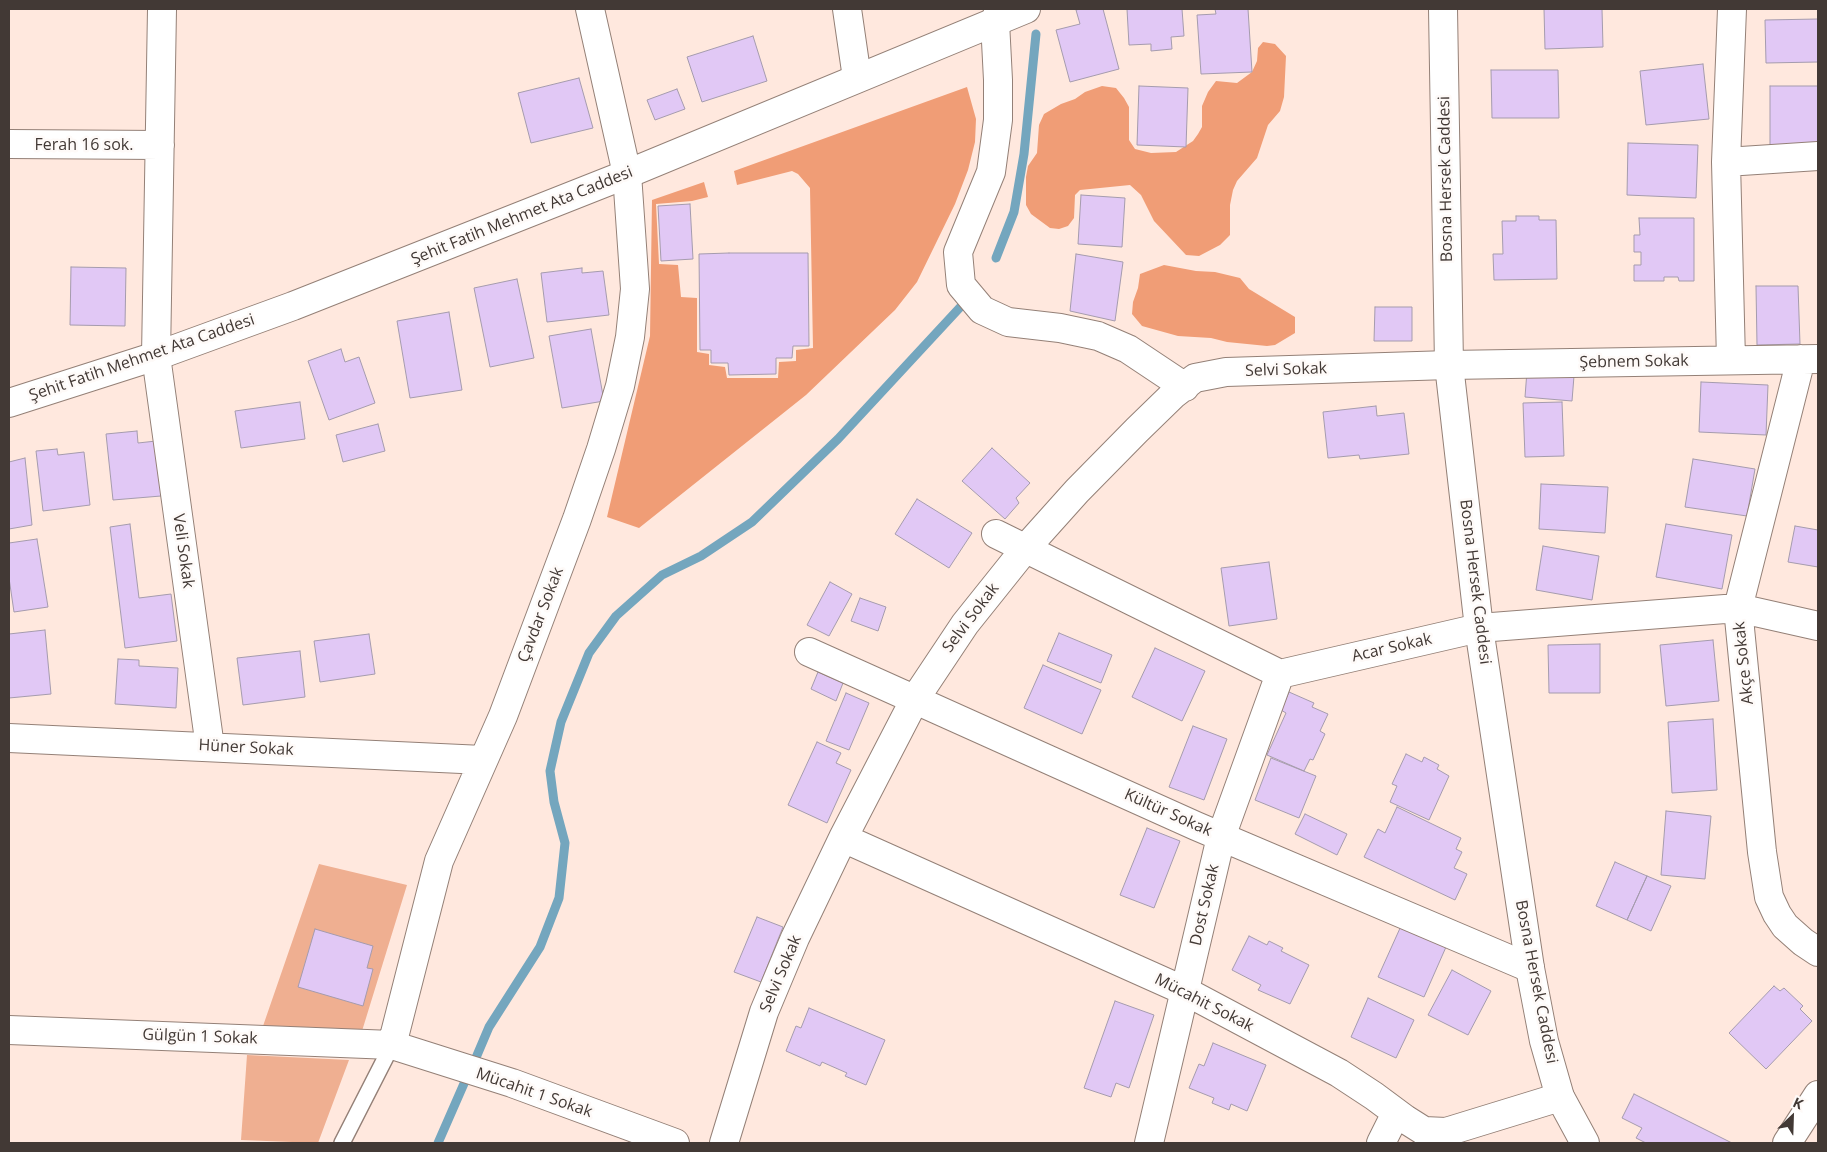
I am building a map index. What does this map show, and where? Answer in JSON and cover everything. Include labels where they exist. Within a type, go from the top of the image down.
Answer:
[{"type":"street","name":"Veli Sokak","points":[[162,9],[156,356],[210,747]]},
{"type":"street","name":"Çavdar Sokak","points":[[392,1045],[439,861],[503,716],[577,519],[602,449],[620,386],[630,337],[635,289],[627,174],[590,9]]},
{"type":"street","points":[[847,9],[857,78]]},
{"type":"street","name":"Şehit Fatih Mehmet Ata Caddesi","points":[[9,403],[156,356],[302,303],[627,174],[857,78],[997,15],[1026,9]]},
{"type":"street","name":"Bosna Hersek Caddesi","points":[[1444,9],[1449,365],[1479,628],[1530,968],[1544,1041],[1560,1097],[1585,1143]]},
{"type":"street","points":[[1731,360],[1726,162],[1732,9]]},
{"type":"street","points":[[997,15],[998,120],[991,172],[958,252],[961,285],[982,310],[1008,322],[1060,328],[1098,336],[1128,349],[1185,387]]},
{"type":"street","name":"Ferah 16 sok.","points":[[9,144],[160,145]]},
{"type":"street","points":[[1726,162],[1818,156]]},
{"type":"street","name":"Şebnem Sokak","points":[[1449,365],[1809,359]]},
{"type":"street","name":"Akçe Sokak","points":[[1809,359],[1738,608],[1762,852],[1769,896],[1785,926],[1818,952]]},
{"type":"street","name":"Selvi Sokak","points":[[724,1143],[764,1012],[843,838],[915,699],[965,624],[1025,548],[1077,491],[1173,395],[1195,378],[1226,372],[1449,365]]},
{"type":"street","points":[[996,534],[1280,674]]},
{"type":"street","name":"Acar Sokak","points":[[1280,674],[1479,628],[1738,608],[1818,626]]},
{"type":"street","name":"Kültür Sokak","points":[[809,652],[1221,837],[1530,968]]},
{"type":"street","name":"Dost Sokak","points":[[1149,1143],[1221,837],[1280,674]]},
{"type":"street","name":"Hüner Sokak","points":[[9,738],[483,760]]},
{"type":"street","name":"Mücahit Sokak","points":[[843,838],[1185,991],[1340,1073],[1424,1131],[1446,1132],[1560,1097]]},
{"type":"street","name":"Gülgün 1 Sokak","points":[[9,1030],[392,1045]]},
{"type":"street","name":"Mücahit 1 Sokak","points":[[392,1045],[512,1084],[675,1143]]},
{"type":"street","points":[[1787,1143],[1818,1095]]},
{"type":"street","points":[[1381,1143],[1396,1113]]},
{"type":"lane","points":[[342,1143],[392,1045]]},
{"type":"shaded area","points":[[1263,42],[1275,44],[1286,56],[1284,97],[1280,111],[1268,125],[1257,158],[1237,181],[1233,190],[1230,205],[1230,235],[1220,245],[1199,256],[1186,255],[1154,221],[1141,195],[1130,185],[1080,190],[1075,195],[1074,218],[1068,226],[1059,229],[1050,228],[1031,214],[1026,205],[1026,177],[1028,166],[1037,153],[1039,125],[1044,114],[1085,92],[1102,86],[1116,88],[1129,107],[1129,140],[1135,149],[1151,153],[1176,152],[1193,141],[1202,127],[1202,106],[1208,92],[1216,81],[1237,83],[1252,72],[1257,61],[1258,48]]},
{"type":"shaded area","points":[[967,87],[976,119],[975,142],[968,170],[955,204],[917,282],[895,310],[806,395],[639,528],[607,517],[650,336],[652,200],[704,182],[708,197],[692,201],[656,204],[659,264],[678,265],[681,297],[697,298],[697,352],[709,354],[709,365],[725,367],[727,378],[778,378],[779,362],[796,361],[796,350],[813,348],[810,188],[798,174],[792,171],[737,185],[734,171]]},
{"type":"shaded area","points":[[1164,265],[1196,271],[1215,272],[1240,278],[1249,289],[1295,317],[1295,333],[1275,345],[1267,346],[1227,342],[1211,338],[1178,336],[1142,326],[1132,314],[1140,274]]},
{"type":"shaded area","points":[[319,864],[407,885],[362,1031],[263,1026]]},
{"type":"shaded area","points":[[247,1055],[349,1060],[318,1143],[241,1140]]},
{"type":"building","points":[[1103,9],[1119,69],[1070,82],[1056,30],[1080,24],[1076,10]]},
{"type":"building","points":[[1127,9],[1182,9],[1184,36],[1171,37],[1172,49],[1151,51],[1151,44],[1129,45]]},
{"type":"building","points":[[1215,9],[1248,9],[1252,72],[1201,74],[1197,15],[1216,14]]},
{"type":"building","points":[[1544,9],[1602,9],[1603,47],[1545,49]]},
{"type":"building","points":[[1818,19],[1818,62],[1766,63],[1765,20]]},
{"type":"building","points":[[753,36],[767,81],[702,102],[687,57]]},
{"type":"building","points":[[1703,64],[1709,119],[1646,125],[1640,71]]},
{"type":"building","points":[[1491,70],[1558,70],[1559,118],[1492,118]]},
{"type":"building","points":[[579,78],[593,128],[531,143],[518,93]]},
{"type":"building","points":[[1139,86],[1188,88],[1186,147],[1137,145]]},
{"type":"building","points":[[1770,86],[1818,86],[1818,145],[1770,145]]},
{"type":"building","points":[[677,89],[685,109],[655,120],[647,100]]},
{"type":"building","points":[[1628,143],[1698,145],[1696,198],[1627,195]]},
{"type":"building","points":[[1081,195],[1125,198],[1122,247],[1078,244]]},
{"type":"building","points":[[690,204],[693,259],[661,261],[658,206]]},
{"type":"building","points":[[1516,216],[1539,216],[1539,220],[1556,220],[1557,279],[1494,280],[1493,254],[1503,254],[1502,221],[1516,221]]},
{"type":"building","points":[[1639,218],[1694,218],[1694,281],[1679,281],[1678,277],[1664,277],[1664,281],[1634,281],[1634,265],[1641,265],[1641,252],[1634,252],[1634,235],[1640,235]]},
{"type":"building","points":[[808,253],[809,346],[793,346],[792,358],[776,358],[776,374],[729,375],[728,363],[711,363],[711,350],[700,350],[699,254]]},
{"type":"building","points":[[1076,254],[1123,262],[1115,321],[1070,311]]},
{"type":"building","points":[[71,267],[126,268],[125,326],[70,325]]},
{"type":"building","points":[[582,268],[582,273],[603,271],[609,315],[547,322],[541,273]]},
{"type":"building","points":[[517,279],[534,358],[490,367],[474,288]]},
{"type":"building","points":[[1756,286],[1798,286],[1800,344],[1757,345]]},
{"type":"building","points":[[1375,307],[1412,307],[1412,341],[1374,341]]},
{"type":"building","points":[[449,312],[462,390],[410,398],[397,321]]},
{"type":"building","points":[[591,329],[604,401],[562,408],[549,336]]},
{"type":"building","points":[[341,349],[345,362],[359,357],[375,403],[329,420],[308,361]]},
{"type":"building","points":[[1527,371],[1574,376],[1572,401],[1525,397]]},
{"type":"building","points":[[1701,382],[1768,385],[1766,435],[1699,432]]},
{"type":"building","points":[[300,402],[305,439],[241,448],[235,411]]},
{"type":"building","points":[[1562,402],[1564,456],[1525,457],[1523,403]]},
{"type":"building","points":[[1376,406],[1377,416],[1404,413],[1409,454],[1360,459],[1359,455],[1328,458],[1323,412]]},
{"type":"building","points":[[378,424],[385,451],[343,462],[336,435]]},
{"type":"building","points":[[137,431],[138,443],[156,441],[161,496],[113,500],[106,434]]},
{"type":"building","points":[[992,448],[1030,483],[1016,498],[1019,503],[1005,519],[962,481]]},
{"type":"building","points":[[57,449],[58,455],[84,452],[90,505],[43,511],[36,451]]},
{"type":"building","points":[[25,458],[32,525],[9,529],[9,462]]},
{"type":"building","points":[[1693,459],[1755,469],[1747,516],[1685,507]]},
{"type":"building","points":[[1541,484],[1608,487],[1605,533],[1539,529]]},
{"type":"building","points":[[917,499],[972,533],[949,568],[895,534]]},
{"type":"building","points":[[130,524],[139,598],[171,594],[177,641],[125,648],[110,527]]},
{"type":"building","points":[[1666,524],[1732,535],[1722,589],[1656,577]]},
{"type":"building","points":[[1795,526],[1818,530],[1818,567],[1788,562]]},
{"type":"building","points":[[37,539],[48,607],[14,612],[9,578],[9,543]]},
{"type":"building","points":[[1543,546],[1599,556],[1592,600],[1536,590]]},
{"type":"building","points":[[1269,562],[1277,619],[1229,626],[1221,568]]},
{"type":"building","points":[[830,582],[852,594],[829,636],[807,625]]},
{"type":"building","points":[[860,598],[886,607],[878,631],[851,621]]},
{"type":"building","points":[[45,630],[51,694],[9,698],[9,634]]},
{"type":"building","points":[[1059,633],[1112,655],[1101,683],[1047,661]]},
{"type":"building","points":[[369,634],[375,674],[320,682],[314,641]]},
{"type":"building","points":[[1713,640],[1719,701],[1666,706],[1660,645]]},
{"type":"building","points":[[1600,644],[1600,693],[1549,693],[1548,645]]},
{"type":"building","points":[[1155,648],[1205,671],[1182,721],[1132,697]]},
{"type":"building","points":[[300,651],[305,697],[243,705],[237,658]]},
{"type":"building","points":[[118,659],[139,660],[139,666],[178,668],[176,708],[115,704]]},
{"type":"building","points":[[1043,665],[1101,690],[1082,734],[1024,708]]},
{"type":"building","points":[[818,672],[843,683],[836,701],[811,689]]},
{"type":"building","points":[[1289,692],[1314,703],[1312,707],[1328,714],[1320,731],[1325,734],[1313,760],[1310,759],[1304,771],[1267,755],[1286,713],[1281,710]]},
{"type":"building","points":[[846,693],[869,703],[849,750],[826,741]]},
{"type":"building","points":[[1713,719],[1717,790],[1672,793],[1668,722]]},
{"type":"building","points":[[1193,726],[1227,739],[1204,800],[1169,787]]},
{"type":"building","points":[[817,742],[841,753],[836,763],[851,770],[827,823],[788,805]]},
{"type":"building","points":[[1406,754],[1422,762],[1424,757],[1439,765],[1437,769],[1449,776],[1429,820],[1390,802],[1397,786],[1392,784]]},
{"type":"building","points":[[1271,758],[1316,776],[1299,818],[1255,800]]},
{"type":"building","points":[[1397,807],[1461,838],[1456,849],[1462,852],[1454,868],[1467,874],[1455,900],[1364,857],[1378,829],[1385,833]]},
{"type":"building","points":[[1666,811],[1711,816],[1705,879],[1661,875]]},
{"type":"building","points":[[1305,814],[1347,834],[1337,855],[1295,834]]},
{"type":"building","points":[[1147,828],[1180,841],[1154,908],[1120,895]]},
{"type":"building","points":[[1615,862],[1647,876],[1627,920],[1596,906]]},
{"type":"building","points":[[1647,876],[1671,886],[1651,931],[1627,920]]},
{"type":"building","points":[[757,917],[783,927],[761,982],[734,972]]},
{"type":"building","points":[[1401,926],[1446,947],[1424,997],[1378,977]]},
{"type":"building","points":[[315,929],[373,946],[367,968],[373,969],[363,1006],[298,987]]},
{"type":"building","points":[[1249,936],[1267,945],[1269,941],[1283,948],[1281,951],[1309,965],[1290,1004],[1258,990],[1261,985],[1232,970]]},
{"type":"building","points":[[1452,970],[1491,991],[1468,1035],[1428,1015]]},
{"type":"building","points":[[1774,986],[1780,991],[1784,988],[1803,1006],[1800,1009],[1812,1021],[1766,1069],[1729,1033]]},
{"type":"building","points":[[1368,998],[1414,1020],[1396,1058],[1351,1037]]},
{"type":"building","points":[[1115,1001],[1154,1015],[1129,1088],[1116,1083],[1111,1097],[1084,1088]]},
{"type":"building","points":[[809,1008],[885,1040],[866,1085],[845,1076],[847,1073],[822,1062],[820,1066],[786,1051],[796,1026],[801,1028]]},
{"type":"building","points":[[1213,1043],[1266,1065],[1247,1111],[1231,1104],[1229,1110],[1212,1103],[1214,1098],[1189,1088],[1199,1064],[1204,1066]]},
{"type":"building","points":[[1634,1094],[1732,1143],[1646,1143],[1636,1138],[1642,1128],[1622,1118]]},
{"type":"waterway","points":[[996,258],[1014,212],[1024,154],[1036,34]]},
{"type":"waterway","points":[[475,1060],[489,1027],[540,947],[559,898],[565,843],[554,802],[550,771],[561,722],[589,653],[616,616],[662,575],[701,556],[752,522],[838,439],[965,302]]},
{"type":"waterway","points":[[438,1143],[466,1079]]}]
